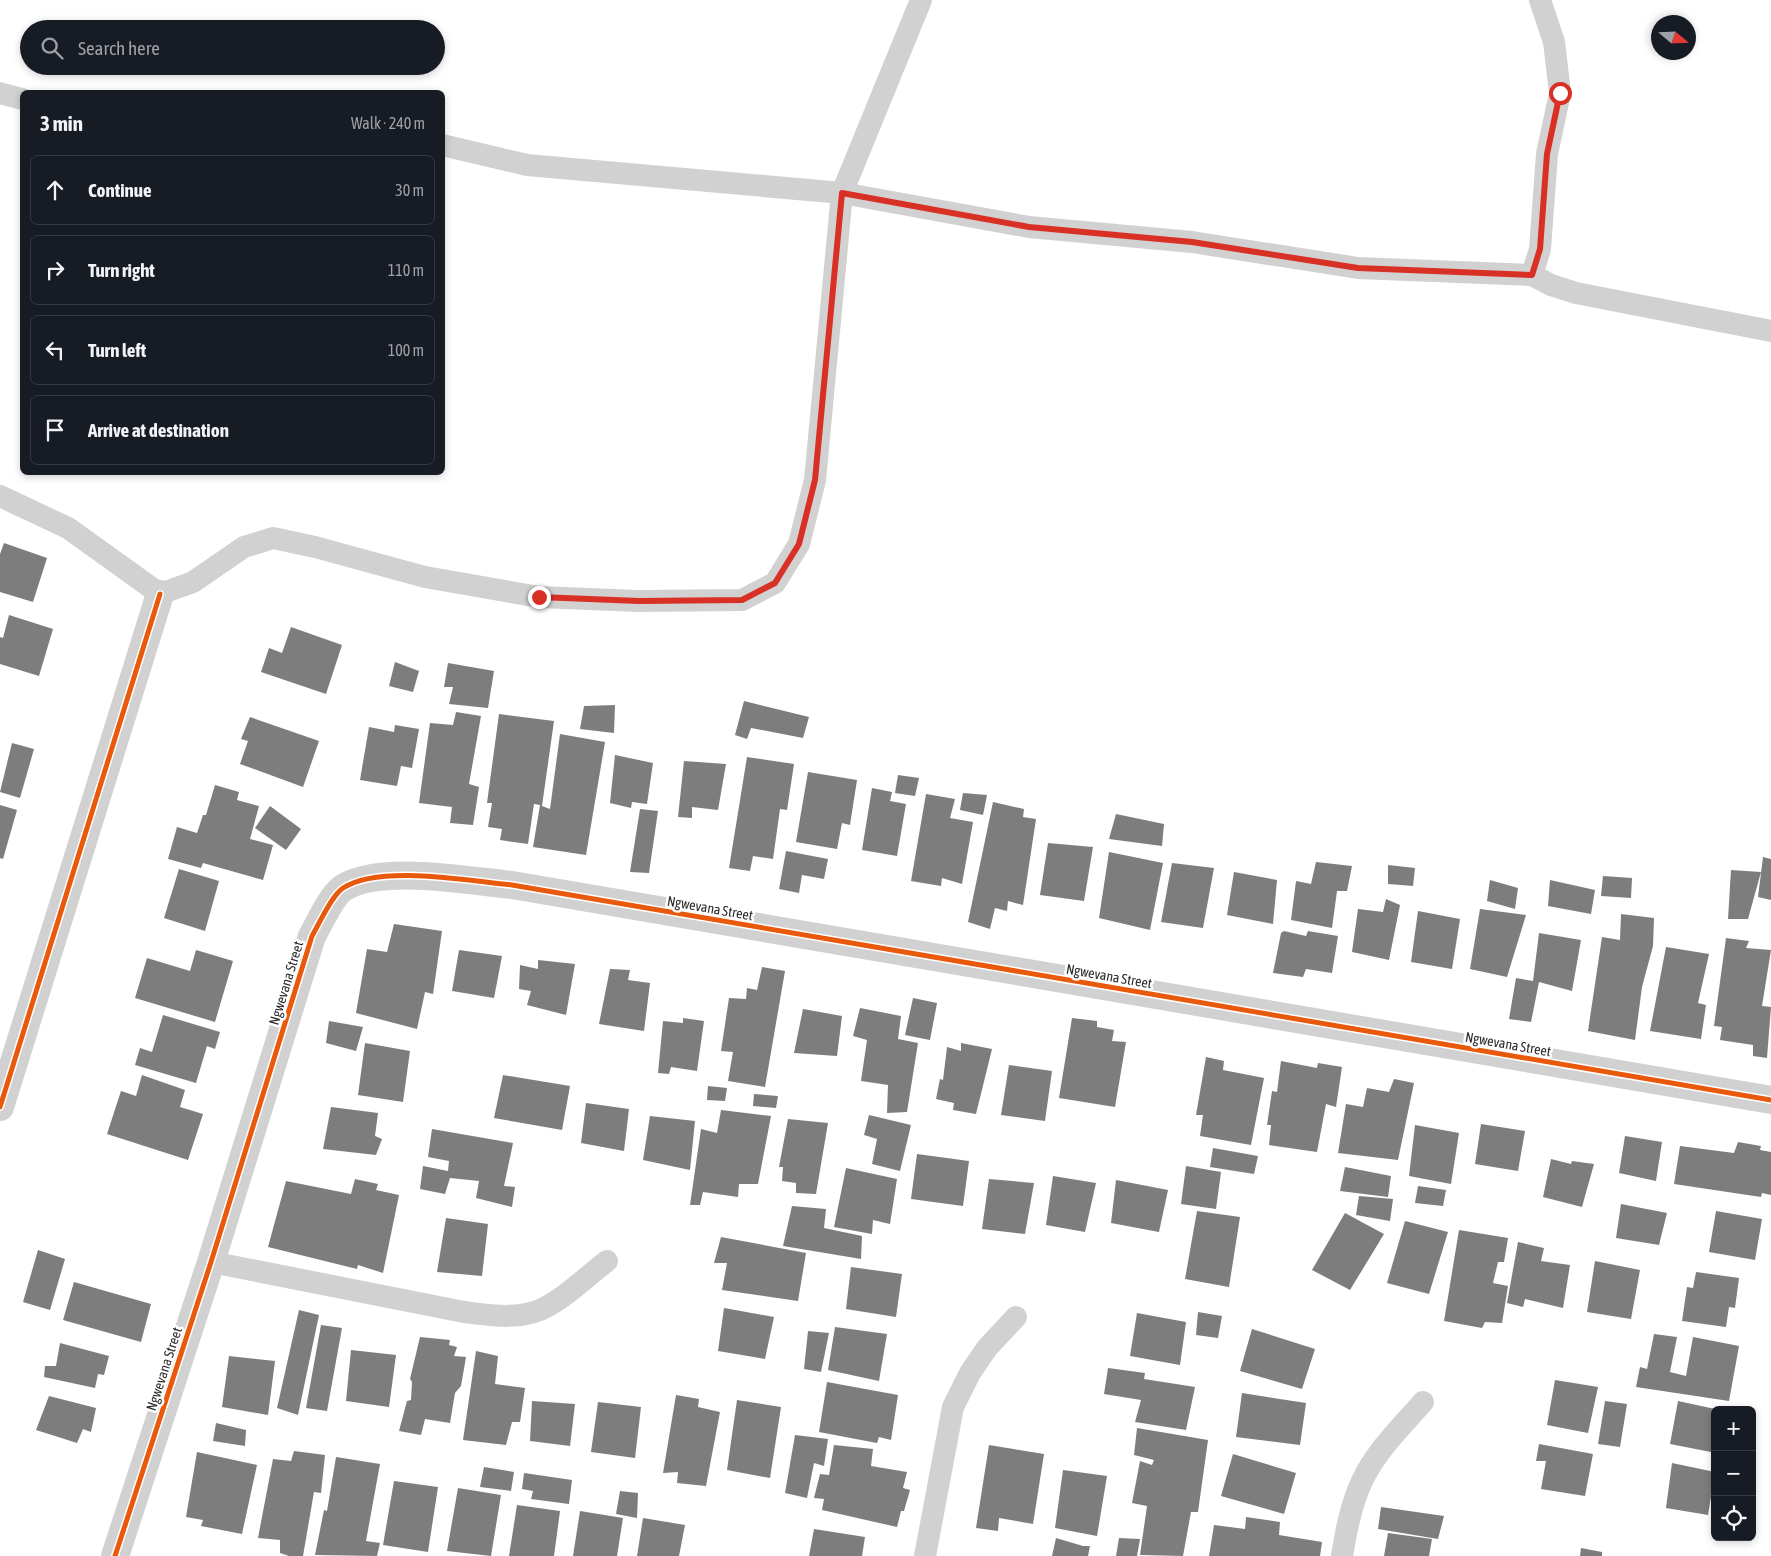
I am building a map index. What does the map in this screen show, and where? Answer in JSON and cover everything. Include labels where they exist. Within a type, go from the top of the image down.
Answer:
[{"type":"street","points":[[0,1108],[160,594]]},
{"type":"street","name":"Ngwevana Street","points":[[115,1556],[211,1262],[312,936],[342,889],[370,877],[409,876],[512,886],[1771,1100]]},
{"type":"lane","points":[[0,496],[68,528],[160,594],[193,582],[244,547],[273,538],[315,547],[425,577],[539,597],[639,601],[742,600],[775,583],[799,544],[815,480],[842,193],[921,0]]},
{"type":"lane","points":[[1532,275],[1540,249],[1547,154],[1560,93],[1554,42],[1540,0]]},
{"type":"lane","points":[[0,93],[20,98]]},
{"type":"lane","points":[[445,146],[527,165],[842,193],[1029,227],[1192,242],[1358,268],[1532,275],[1551,285],[1576,293],[1771,331]]},
{"type":"lane","points":[[211,1262],[464,1312],[501,1316],[535,1312],[550,1304],[607,1261]]},
{"type":"lane","points":[[925,1556],[953,1407],[970,1373],[987,1348],[1016,1317]]},
{"type":"lane","points":[[1342,1556],[1345,1534],[1361,1482],[1393,1436],[1422,1402]]},
{"type":"building","points":[[4,543],[47,558],[33,602],[0,592],[0,554]]},
{"type":"building","points":[[9,615],[53,629],[39,676],[0,664],[0,637],[3,638]]},
{"type":"building","points":[[291,627],[342,645],[326,694],[261,672],[269,648],[282,653]]},
{"type":"building","points":[[395,662],[419,671],[413,692],[389,686]]},
{"type":"building","points":[[448,663],[494,671],[488,708],[449,704],[453,687],[444,687]]},
{"type":"building","points":[[744,701],[809,717],[803,738],[751,728],[747,739],[735,735]]},
{"type":"building","points":[[615,705],[614,733],[580,729],[584,706]]},
{"type":"building","points":[[456,712],[481,716],[469,784],[479,787],[473,825],[450,823],[452,807],[419,803],[430,723],[453,725]]},
{"type":"building","points":[[499,714],[554,721],[542,806],[550,809],[560,734],[605,742],[586,855],[533,847],[540,805],[534,804],[528,844],[500,840],[502,829],[488,827],[492,803],[487,803]]},
{"type":"building","points":[[250,717],[319,741],[303,787],[240,764],[248,741],[241,739]]},
{"type":"building","points":[[395,725],[419,729],[412,768],[401,766],[397,786],[360,780],[369,727],[394,732]]},
{"type":"building","points":[[12,743],[34,749],[20,798],[0,792]]},
{"type":"building","points":[[615,755],[653,763],[647,804],[632,802],[631,808],[610,803]]},
{"type":"building","points":[[747,757],[794,764],[787,810],[780,809],[773,859],[753,856],[750,871],[729,868]]},
{"type":"building","points":[[684,761],[726,764],[718,810],[692,807],[692,818],[678,817]]},
{"type":"building","points":[[808,772],[857,780],[850,825],[842,823],[837,849],[796,842]]},
{"type":"building","points":[[898,775],[919,778],[915,796],[895,793]]},
{"type":"building","points":[[215,785],[239,792],[237,800],[259,806],[250,839],[273,845],[263,880],[203,863],[201,868],[168,859],[177,827],[197,833],[203,815],[206,815]]},
{"type":"building","points":[[872,788],[892,792],[890,801],[906,804],[897,856],[862,850]]},
{"type":"building","points":[[963,793],[987,795],[983,815],[960,810]]},
{"type":"building","points":[[926,794],[955,799],[950,818],[973,822],[962,884],[942,878],[941,886],[911,881]]},
{"type":"building","points":[[993,802],[1024,809],[1023,817],[1036,819],[1023,905],[1008,901],[1007,911],[995,908],[990,929],[968,922]]},
{"type":"building","points":[[0,805],[17,810],[3,859],[0,858]]},
{"type":"building","points":[[270,806],[301,829],[286,850],[255,828]]},
{"type":"building","points":[[640,809],[658,811],[649,873],[630,872]]},
{"type":"building","points":[[1116,814],[1164,824],[1162,846],[1109,839]]},
{"type":"building","points":[[1048,843],[1093,847],[1084,901],[1040,895]]},
{"type":"building","points":[[786,851],[828,859],[824,879],[802,875],[799,893],[779,889]]},
{"type":"building","points":[[1109,852],[1163,863],[1150,930],[1099,918]]},
{"type":"building","points":[[1763,857],[1771,859],[1771,900],[1758,897]]},
{"type":"building","points":[[1316,862],[1352,866],[1347,891],[1337,891],[1332,928],[1291,920],[1296,881],[1311,884]]},
{"type":"building","points":[[1172,863],[1214,868],[1203,928],[1161,922]]},
{"type":"building","points":[[1388,865],[1415,868],[1413,886],[1388,884]]},
{"type":"building","points":[[179,869],[219,881],[205,931],[164,918]]},
{"type":"building","points":[[1731,870],[1761,872],[1748,919],[1728,919]]},
{"type":"building","points":[[1234,872],[1277,880],[1273,924],[1227,915]]},
{"type":"building","points":[[1603,876],[1632,878],[1631,898],[1601,896]]},
{"type":"building","points":[[1490,880],[1518,888],[1515,909],[1487,901]]},
{"type":"building","points":[[1550,880],[1595,890],[1591,914],[1548,906]]},
{"type":"building","points":[[1386,899],[1400,905],[1389,960],[1352,952],[1358,909],[1383,912]]},
{"type":"building","points":[[1480,909],[1526,915],[1507,977],[1470,969]]},
{"type":"building","points":[[1418,911],[1460,919],[1452,969],[1411,962]]},
{"type":"building","points":[[1621,914],[1654,918],[1653,946],[1642,987],[1635,1040],[1588,1031],[1602,937],[1620,940]]},
{"type":"building","points":[[394,924],[442,931],[433,994],[425,992],[417,1029],[356,1013],[367,949],[387,952]]},
{"type":"building","points":[[1284,931],[1306,936],[1308,931],[1338,936],[1332,973],[1306,969],[1303,977],[1273,973],[1281,933]]},
{"type":"building","points":[[1539,933],[1581,940],[1572,991],[1539,982],[1531,1022],[1509,1019],[1516,978],[1533,981]]},
{"type":"building","points":[[1726,938],[1749,941],[1746,948],[1771,950],[1762,1006],[1771,1007],[1767,1058],[1753,1056],[1753,1045],[1720,1040],[1722,1027],[1714,1026]]},
{"type":"building","points":[[1666,947],[1709,954],[1698,1003],[1706,1005],[1701,1039],[1650,1031]]},
{"type":"building","points":[[196,950],[233,961],[215,1022],[135,998],[147,958],[190,971]]},
{"type":"building","points":[[459,950],[502,956],[494,998],[452,991]]},
{"type":"building","points":[[538,960],[575,964],[566,1015],[527,1005],[531,991],[519,989],[520,965],[538,969]]},
{"type":"building","points":[[762,967],[785,971],[765,1087],[728,1081],[733,1052],[721,1051],[729,998],[746,999],[747,988],[757,990]]},
{"type":"building","points":[[610,969],[630,970],[628,980],[650,983],[644,1031],[599,1024]]},
{"type":"building","points":[[913,998],[937,1003],[930,1040],[905,1035]]},
{"type":"building","points":[[860,1008],[901,1016],[898,1039],[918,1043],[907,1112],[887,1113],[888,1085],[861,1081],[867,1040],[853,1036]]},
{"type":"building","points":[[803,1009],[842,1016],[837,1056],[794,1053]]},
{"type":"building","points":[[163,1015],[220,1032],[215,1049],[207,1046],[196,1083],[135,1065],[140,1048],[152,1052]]},
{"type":"building","points":[[683,1018],[704,1021],[697,1071],[671,1067],[669,1074],[658,1073],[663,1021],[683,1023]]},
{"type":"building","points":[[1072,1018],[1097,1021],[1097,1027],[1114,1030],[1112,1041],[1126,1042],[1115,1107],[1059,1098]]},
{"type":"building","points":[[329,1021],[363,1027],[356,1051],[326,1043]]},
{"type":"building","points":[[365,1043],[410,1051],[403,1102],[358,1095]]},
{"type":"building","points":[[961,1043],[992,1049],[976,1114],[953,1110],[954,1103],[936,1099],[940,1079],[943,1080],[947,1047],[961,1051]]},
{"type":"building","points":[[1206,1057],[1224,1061],[1223,1070],[1264,1078],[1251,1145],[1200,1136],[1203,1115],[1196,1115]]},
{"type":"building","points":[[1281,1061],[1317,1068],[1318,1063],[1342,1067],[1336,1107],[1326,1104],[1317,1152],[1269,1145],[1271,1125],[1267,1125],[1272,1091],[1277,1092]]},
{"type":"building","points":[[1009,1065],[1052,1071],[1045,1121],[1001,1115]]},
{"type":"building","points":[[142,1075],[185,1090],[180,1107],[203,1114],[188,1160],[107,1134],[121,1091],[136,1096]]},
{"type":"building","points":[[503,1075],[570,1086],[562,1130],[494,1118]]},
{"type":"building","points":[[1394,1079],[1414,1083],[1398,1160],[1338,1153],[1346,1104],[1363,1107],[1367,1088],[1389,1092]]},
{"type":"building","points":[[708,1086],[727,1088],[725,1101],[707,1100]]},
{"type":"building","points":[[754,1094],[778,1096],[776,1108],[753,1106]]},
{"type":"building","points":[[586,1103],[629,1109],[624,1151],[581,1143]]},
{"type":"building","points":[[331,1107],[378,1113],[375,1136],[382,1139],[376,1155],[323,1149]]},
{"type":"building","points":[[721,1110],[771,1116],[758,1184],[739,1184],[738,1197],[703,1192],[700,1205],[690,1205],[701,1129],[717,1133]]},
{"type":"building","points":[[869,1115],[911,1125],[900,1171],[872,1164],[877,1139],[864,1135]]},
{"type":"building","points":[[650,1116],[695,1121],[690,1170],[643,1160]]},
{"type":"building","points":[[788,1119],[828,1123],[816,1194],[796,1193],[796,1183],[782,1181],[783,1167],[779,1167]]},
{"type":"building","points":[[1481,1124],[1525,1131],[1518,1171],[1475,1164]]},
{"type":"building","points":[[1415,1125],[1459,1133],[1451,1184],[1409,1176]]},
{"type":"building","points":[[432,1129],[513,1143],[504,1186],[515,1187],[512,1207],[476,1198],[479,1181],[450,1178],[445,1194],[420,1189],[423,1166],[448,1171],[449,1161],[428,1157]]},
{"type":"building","points":[[1625,1136],[1662,1142],[1656,1181],[1619,1173]]},
{"type":"building","points":[[1738,1142],[1761,1146],[1760,1150],[1771,1152],[1771,1195],[1762,1193],[1761,1197],[1674,1184],[1680,1146],[1734,1153]]},
{"type":"building","points":[[1213,1148],[1258,1156],[1254,1174],[1210,1167]]},
{"type":"building","points":[[917,1154],[969,1161],[963,1206],[911,1199]]},
{"type":"building","points":[[1551,1159],[1571,1164],[1572,1161],[1594,1164],[1582,1207],[1543,1197]]},
{"type":"building","points":[[1186,1166],[1221,1172],[1216,1209],[1181,1204]]},
{"type":"building","points":[[1345,1167],[1391,1176],[1388,1197],[1340,1191]]},
{"type":"building","points":[[846,1168],[897,1179],[890,1224],[873,1220],[872,1234],[834,1227]]},
{"type":"building","points":[[1053,1176],[1096,1183],[1085,1232],[1046,1225]]},
{"type":"building","points":[[355,1179],[378,1184],[376,1190],[399,1195],[383,1273],[358,1265],[357,1269],[268,1247],[286,1181],[351,1194]]},
{"type":"building","points":[[989,1179],[1034,1183],[1025,1234],[982,1229]]},
{"type":"building","points":[[1116,1180],[1168,1190],[1159,1232],[1111,1223]]},
{"type":"building","points":[[1418,1186],[1446,1190],[1443,1206],[1415,1203]]},
{"type":"building","points":[[1359,1196],[1393,1199],[1390,1221],[1356,1215]]},
{"type":"building","points":[[1621,1204],[1667,1213],[1659,1245],[1616,1238]]},
{"type":"building","points":[[792,1206],[826,1209],[824,1228],[862,1236],[861,1259],[783,1246]]},
{"type":"building","points":[[1197,1211],[1240,1217],[1229,1287],[1185,1279]]},
{"type":"building","points":[[1716,1211],[1762,1219],[1755,1260],[1709,1252]]},
{"type":"building","points":[[1345,1213],[1384,1234],[1350,1290],[1312,1270]]},
{"type":"building","points":[[446,1218],[488,1224],[482,1276],[437,1272]]},
{"type":"building","points":[[1405,1221],[1448,1232],[1429,1294],[1387,1283]]},
{"type":"building","points":[[1459,1230],[1508,1238],[1504,1262],[1498,1262],[1493,1283],[1508,1286],[1502,1323],[1485,1322],[1482,1328],[1444,1321]]},
{"type":"building","points":[[721,1237],[806,1253],[798,1301],[722,1290],[727,1263],[714,1263]]},
{"type":"building","points":[[1518,1242],[1544,1248],[1541,1261],[1570,1265],[1563,1308],[1525,1299],[1523,1307],[1507,1303]]},
{"type":"building","points":[[38,1250],[65,1259],[50,1310],[23,1302]]},
{"type":"building","points":[[1595,1261],[1640,1270],[1631,1319],[1587,1312]]},
{"type":"building","points":[[851,1267],[902,1274],[896,1317],[846,1309]]},
{"type":"building","points":[[1696,1272],[1739,1278],[1735,1308],[1729,1307],[1726,1327],[1682,1321],[1687,1287],[1693,1288]]},
{"type":"building","points":[[74,1282],[151,1304],[141,1342],[63,1320]]},
{"type":"building","points":[[724,1308],[774,1317],[765,1359],[718,1351]]},
{"type":"building","points":[[299,1310],[319,1315],[298,1415],[277,1408]]},
{"type":"building","points":[[1198,1312],[1222,1316],[1218,1338],[1196,1335]]},
{"type":"building","points":[[1137,1313],[1186,1322],[1180,1365],[1130,1356]]},
{"type":"building","points":[[321,1325],[342,1328],[327,1411],[306,1408]]},
{"type":"building","points":[[835,1327],[887,1334],[879,1381],[828,1370]]},
{"type":"building","points":[[1252,1329],[1315,1349],[1302,1389],[1240,1371]]},
{"type":"building","points":[[808,1331],[829,1333],[821,1372],[804,1369]]},
{"type":"building","points":[[1654,1334],[1677,1337],[1670,1372],[1686,1376],[1693,1337],[1739,1346],[1729,1401],[1636,1387],[1640,1367],[1647,1369]]},
{"type":"building","points":[[420,1337],[450,1340],[449,1345],[457,1347],[454,1356],[466,1357],[461,1386],[455,1393],[450,1423],[425,1419],[421,1435],[399,1431],[407,1401],[411,1400],[412,1382],[410,1379]]},
{"type":"building","points":[[60,1343],[109,1356],[104,1375],[98,1374],[95,1388],[44,1377],[45,1366],[56,1366]]},
{"type":"building","points":[[351,1350],[396,1355],[389,1407],[346,1401]]},
{"type":"building","points":[[476,1351],[498,1356],[495,1384],[525,1388],[520,1422],[512,1422],[506,1445],[463,1440]]},
{"type":"building","points":[[229,1356],[275,1361],[268,1415],[222,1407]]},
{"type":"building","points":[[1108,1368],[1145,1373],[1144,1379],[1195,1387],[1186,1430],[1135,1422],[1141,1400],[1104,1394]]},
{"type":"building","points":[[1555,1380],[1598,1387],[1588,1433],[1547,1425]]},
{"type":"building","points":[[827,1382],[898,1395],[891,1440],[879,1437],[877,1443],[819,1432]]},
{"type":"building","points":[[1242,1393],[1306,1403],[1300,1445],[1236,1437]]},
{"type":"building","points":[[676,1395],[699,1399],[698,1407],[720,1412],[706,1486],[677,1483],[678,1472],[663,1473]]},
{"type":"building","points":[[49,1396],[96,1408],[91,1432],[83,1429],[77,1443],[36,1430]]},
{"type":"building","points":[[737,1400],[781,1407],[770,1478],[727,1470]]},
{"type":"building","points":[[532,1401],[575,1404],[570,1446],[530,1441]]},
{"type":"building","points":[[1605,1401],[1627,1404],[1620,1447],[1598,1444]]},
{"type":"building","points":[[1678,1401],[1711,1408],[1711,1452],[1670,1444]]},
{"type":"building","points":[[598,1402],[641,1407],[635,1458],[591,1452]]},
{"type":"building","points":[[216,1423],[246,1430],[245,1446],[213,1441]]},
{"type":"building","points":[[1137,1428],[1208,1440],[1198,1512],[1191,1512],[1183,1556],[1140,1555],[1147,1506],[1132,1503],[1140,1461],[1152,1465],[1154,1460],[1134,1455]]},
{"type":"building","points":[[795,1435],[828,1439],[824,1466],[814,1463],[807,1498],[785,1493]]},
{"type":"building","points":[[1539,1444],[1593,1454],[1585,1496],[1541,1489],[1546,1461],[1536,1461]]},
{"type":"building","points":[[834,1445],[873,1449],[871,1466],[907,1472],[903,1488],[910,1490],[904,1511],[901,1511],[897,1527],[822,1510],[824,1499],[814,1498],[820,1474],[829,1475]]},
{"type":"building","points":[[989,1445],[1044,1454],[1033,1524],[999,1518],[998,1531],[976,1528]]},
{"type":"building","points":[[294,1451],[325,1455],[321,1493],[314,1492],[303,1556],[289,1556],[280,1553],[280,1540],[258,1538],[273,1459],[291,1461]]},
{"type":"building","points":[[197,1452],[257,1465],[242,1534],[201,1526],[203,1520],[186,1517]]},
{"type":"building","points":[[1233,1454],[1296,1473],[1284,1514],[1221,1496]]},
{"type":"building","points":[[336,1457],[380,1464],[366,1541],[380,1543],[377,1556],[315,1555],[324,1510],[327,1511]]},
{"type":"building","points":[[1672,1463],[1711,1471],[1711,1497],[1708,1515],[1666,1508]]},
{"type":"building","points":[[484,1467],[514,1472],[511,1491],[480,1487]]},
{"type":"building","points":[[1063,1470],[1107,1476],[1097,1536],[1055,1528]]},
{"type":"building","points":[[524,1473],[572,1480],[569,1504],[531,1499],[533,1491],[522,1489]]},
{"type":"building","points":[[394,1481],[438,1487],[428,1552],[383,1545]]},
{"type":"building","points":[[458,1488],[501,1495],[491,1556],[447,1551]]},
{"type":"building","points":[[620,1491],[638,1493],[637,1518],[616,1514]]},
{"type":"building","points":[[517,1505],[560,1511],[554,1556],[509,1556]]},
{"type":"building","points":[[1381,1507],[1444,1516],[1438,1539],[1378,1529]]},
{"type":"building","points":[[580,1511],[623,1518],[617,1556],[573,1556]]},
{"type":"building","points":[[1246,1517],[1280,1522],[1279,1535],[1322,1542],[1320,1556],[1209,1556],[1214,1525],[1245,1529]]},
{"type":"building","points":[[643,1518],[685,1525],[679,1556],[637,1556]]},
{"type":"building","points":[[814,1529],[865,1537],[862,1556],[809,1556]]},
{"type":"building","points":[[1388,1533],[1432,1539],[1429,1556],[1384,1556]]},
{"type":"building","points":[[1056,1538],[1083,1546],[1090,1546],[1088,1556],[1052,1556]]},
{"type":"building","points":[[1119,1538],[1140,1539],[1137,1556],[1116,1556]]},
{"type":"building","points":[[1581,1548],[1602,1552],[1602,1556],[1580,1556]]},
{"type":"cycle path","points":[[0,1107],[160,594]]},
{"type":"cycle path","points":[[115,1556],[211,1262],[312,936],[330,903],[339,892],[343,888],[359,881],[401,875],[512,885],[1771,1100]]},
{"type":"route","points":[[539,597],[639,601],[742,600],[775,583],[799,544],[815,480],[842,193],[1029,227],[1192,242],[1358,268],[1532,275],[1540,249],[1547,154],[1560,93]]}]
